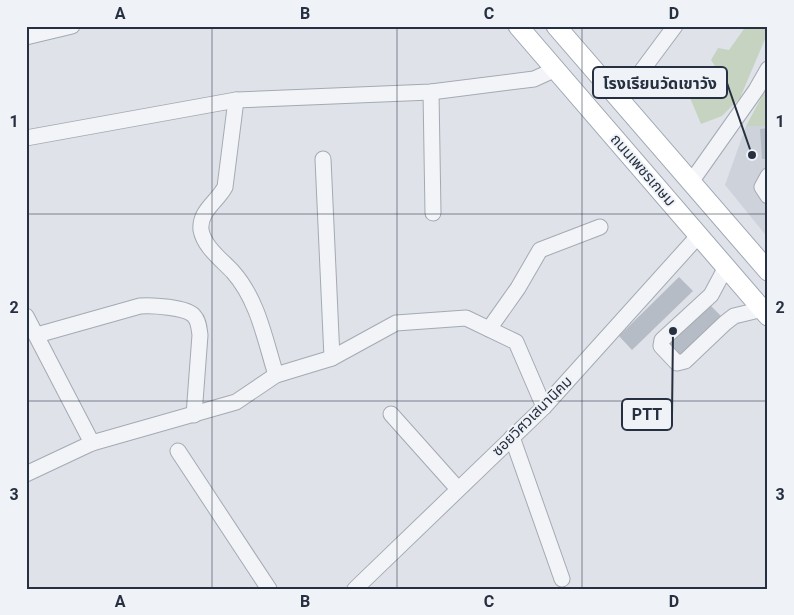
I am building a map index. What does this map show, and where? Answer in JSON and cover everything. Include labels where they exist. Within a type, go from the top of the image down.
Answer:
[{"type":"main road","name":"ถนนเพชรเกษม","points":[[518,26],[765,312]]},
{"type":"main road","name":"ถนนเพชรเกษม","points":[[556,26],[691,182],[765,262]]},
{"type":"street","points":[[26,37],[72,26]]},
{"type":"street","points":[[620,100],[675,26]]},
{"type":"street","points":[[691,182],[756,90],[768,68]]},
{"type":"street","points":[[26,138],[236,100],[431,92],[534,79],[556,69]]},
{"type":"street","points":[[431,92],[433,213]]},
{"type":"street","points":[[236,100],[225,187],[203,216],[202,231],[208,245],[245,286],[258,316],[276,375]]},
{"type":"street","points":[[323,159],[332,358]]},
{"type":"street","points":[[768,176],[762,187],[768,196]]},
{"type":"street","points":[[490,329],[518,288],[540,250],[600,227]]},
{"type":"street","name":"ซอยวิศวเสนานิคม","points":[[355,589],[544,407],[699,235]]},
{"type":"street","points":[[726,267],[711,295],[662,340],[662,346],[671,358],[676,363],[685,361],[734,316],[765,312]]},
{"type":"street","points":[[37,335],[140,306],[155,305],[189,312],[195,316],[200,335],[194,414]]},
{"type":"street","points":[[26,316],[92,443]]},
{"type":"street","points":[[26,474],[92,443],[236,402],[276,375],[332,358],[396,322],[466,318],[516,342],[544,407]]},
{"type":"street","points":[[391,414],[458,489]]},
{"type":"street","points":[[512,437],[562,579]]},
{"type":"street","points":[[178,451],[269,589]]},
{"type":"shaded area","points":[[746,126],[768,126],[768,238],[725,185]]},
{"type":"green space","points":[[746,26],[768,26],[768,32],[740,98],[722,116],[701,124],[685,86],[701,74],[710,85],[721,75],[711,60],[718,48],[729,50]]},
{"type":"green space","points":[[768,85],[768,126],[746,126]]},
{"type":"building","points":[[768,128],[768,159],[762,159],[760,129]]},
{"type":"building","points":[[679,277],[693,291],[632,350],[619,336]]},
{"type":"building","points":[[709,304],[724,319],[683,358],[669,344]]},
{"type":"place","name":"โรงเรียนวัดเขาวัง","points":[[752,155]]},
{"type":"place","name":"PTT","points":[[673,331]]}]
